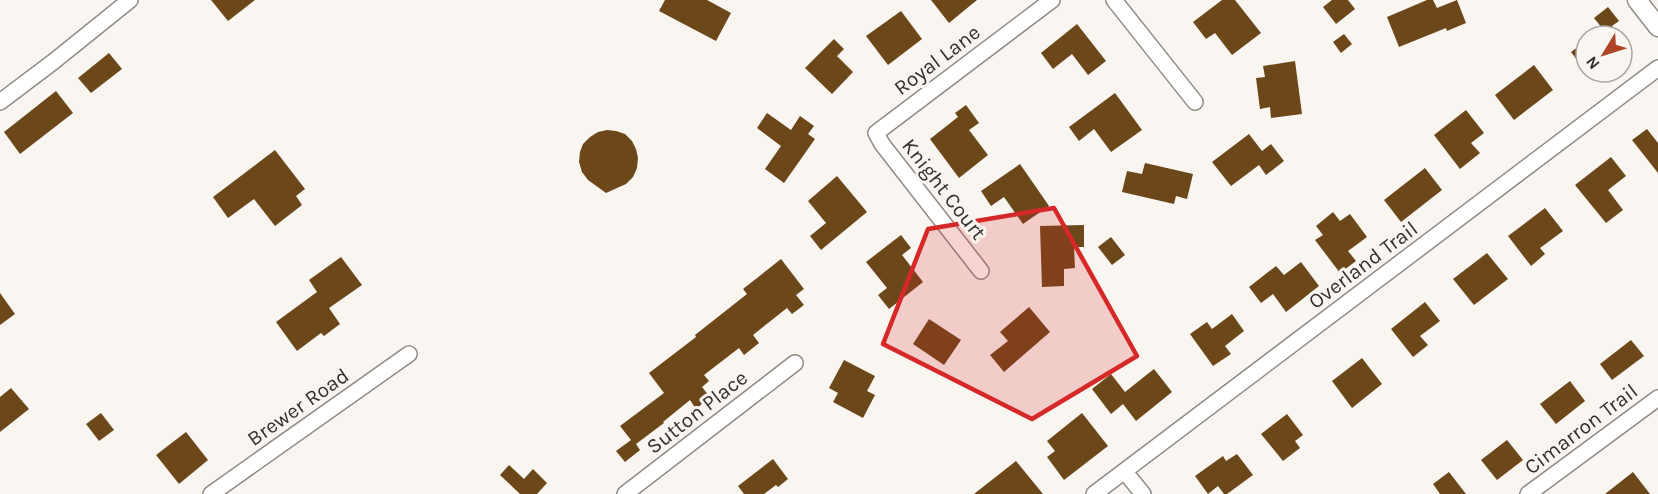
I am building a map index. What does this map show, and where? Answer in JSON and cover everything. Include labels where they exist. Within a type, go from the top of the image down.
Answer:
[{"type":"street","points":[[0,102],[130,0]]},
{"type":"street","name":"Royal Lane","points":[[876,133],[1052,0]]},
{"type":"street","points":[[1114,0],[1195,102]]},
{"type":"street","points":[[1637,0],[1658,27]]},
{"type":"street","name":"Overland Trail","points":[[1094,494],[1658,68]]},
{"type":"street","name":"Knight Court","points":[[876,133],[882,144],[981,271]]},
{"type":"street","name":"Brewer Road","points":[[211,494],[408,354]]},
{"type":"street","name":"Sutton Place","points":[[625,494],[795,363]]},
{"type":"street","name":"Cimarron Trail","points":[[1528,494],[1658,398]]},
{"type":"street","points":[[1125,472],[1143,494]]},
{"type":"highlighted area","points":[[1054,208],[1137,356],[1032,419],[883,344],[928,229]]},
{"type":"building","points":[[211,0],[255,0],[228,21]]},
{"type":"building","points":[[665,0],[707,0],[731,13],[716,41],[659,11]]},
{"type":"building","points":[[931,0],[977,0],[949,23]]},
{"type":"building","points":[[1222,0],[1235,0],[1261,33],[1232,55],[1215,33],[1206,39],[1193,22]]},
{"type":"building","points":[[1332,0],[1348,0],[1355,9],[1336,24],[1323,7]]},
{"type":"building","points":[[1427,0],[1433,0],[1437,8],[1457,0],[1466,23],[1447,31],[1446,28],[1399,47],[1387,17]]},
{"type":"building","points":[[1608,7],[1619,21],[1615,24],[1599,24],[1594,18]]},
{"type":"building","points":[[901,11],[922,39],[888,65],[866,36]]},
{"type":"building","points":[[1077,24],[1106,61],[1088,75],[1072,54],[1053,69],[1041,53]]},
{"type":"building","points":[[1344,34],[1352,44],[1341,53],[1333,42]]},
{"type":"building","points":[[834,39],[844,49],[837,56],[853,72],[832,94],[805,68]]},
{"type":"building","points":[[109,53],[122,69],[91,93],[78,78]]},
{"type":"building","points":[[1295,61],[1302,114],[1271,118],[1270,107],[1260,109],[1256,78],[1265,77],[1263,66]]},
{"type":"building","points":[[1534,65],[1553,90],[1514,120],[1495,95]]},
{"type":"building","points":[[56,91],[73,113],[20,154],[4,132]]},
{"type":"building","points":[[1115,93],[1142,130],[1111,152],[1094,129],[1079,141],[1069,127]]},
{"type":"building","points":[[966,105],[979,123],[969,130],[988,155],[959,178],[930,139],[958,117],[955,113]]},
{"type":"building","points":[[1466,110],[1484,133],[1471,143],[1480,153],[1460,169],[1434,135]]},
{"type":"building","points":[[767,113],[791,130],[800,116],[814,126],[808,134],[815,139],[784,183],[765,169],[781,146],[757,128]]},
{"type":"building","points":[[1647,129],[1658,143],[1658,173],[1632,140]]},
{"type":"building","points":[[607,130],[625,134],[632,141],[638,158],[633,177],[626,184],[606,193],[588,180],[579,162],[583,144],[598,132]]},
{"type":"building","points":[[1249,134],[1262,151],[1271,144],[1284,161],[1266,175],[1259,165],[1231,186],[1212,162]]},
{"type":"building","points":[[275,150],[305,189],[296,196],[302,205],[275,226],[254,199],[228,218],[213,197]]},
{"type":"building","points":[[1611,157],[1626,176],[1608,190],[1623,210],[1606,223],[1575,185]]},
{"type":"building","points":[[1145,163],[1193,174],[1187,199],[1176,196],[1174,204],[1122,192],[1127,171],[1142,174]]},
{"type":"building","points":[[1020,164],[1049,206],[1023,224],[1004,197],[991,206],[981,191]]},
{"type":"building","points":[[1425,168],[1442,190],[1401,222],[1384,200]]},
{"type":"building","points":[[837,176],[867,212],[821,250],[810,236],[826,223],[808,201]]},
{"type":"building","points":[[1545,208],[1563,231],[1540,248],[1545,254],[1531,266],[1508,236]]},
{"type":"building","points":[[1333,212],[1340,221],[1350,214],[1367,237],[1348,251],[1356,261],[1340,273],[1315,240],[1323,235],[1316,226]]},
{"type":"building","points":[[1084,225],[1084,247],[1074,247],[1075,268],[1064,269],[1064,286],[1042,287],[1040,226]]},
{"type":"building","points":[[901,235],[911,248],[902,255],[923,282],[889,309],[878,295],[887,288],[866,262]]},
{"type":"building","points":[[1111,237],[1125,255],[1112,265],[1098,247]]},
{"type":"building","points":[[1487,253],[1508,279],[1474,305],[1453,279]]},
{"type":"building","points":[[341,257],[362,285],[329,308],[340,324],[324,336],[321,333],[297,351],[276,322],[317,292],[309,280]]},
{"type":"building","points":[[781,259],[804,289],[796,295],[804,305],[792,314],[787,308],[753,335],[759,343],[744,355],[739,348],[704,375],[709,381],[702,387],[710,397],[696,409],[690,400],[636,444],[640,450],[625,462],[616,451],[631,440],[620,426],[664,393],[649,373],[747,294],[743,289]]},
{"type":"building","points":[[1301,262],[1319,286],[1286,312],[1273,294],[1261,303],[1249,287],[1276,266],[1284,275]]},
{"type":"building","points":[[0,293],[15,314],[0,325]]},
{"type":"building","points":[[1425,302],[1440,321],[1420,336],[1428,345],[1413,357],[1391,329]]},
{"type":"building","points":[[1029,307],[1050,332],[1004,372],[990,355],[1008,341],[1000,332]]},
{"type":"building","points":[[1232,314],[1244,331],[1225,346],[1231,354],[1213,366],[1190,334],[1207,322],[1212,329]]},
{"type":"building","points":[[929,319],[961,340],[944,365],[913,344]]},
{"type":"building","points":[[1631,340],[1644,356],[1612,380],[1600,364]]},
{"type":"building","points":[[1362,358],[1382,384],[1352,408],[1332,381]]},
{"type":"building","points":[[844,360],[875,376],[867,391],[875,395],[863,418],[833,402],[838,393],[829,388]]},
{"type":"building","points":[[1154,369],[1172,392],[1136,421],[1123,404],[1111,414],[1092,389],[1111,374],[1125,392]]},
{"type":"building","points":[[1570,381],[1585,401],[1556,424],[1540,404]]},
{"type":"building","points":[[11,388],[29,409],[0,432],[0,397]]},
{"type":"building","points":[[101,413],[114,430],[99,441],[86,424]]},
{"type":"building","points":[[1082,413],[1108,446],[1064,480],[1047,457],[1055,451],[1047,441]]},
{"type":"building","points":[[1287,414],[1303,435],[1295,441],[1300,448],[1283,461],[1261,434]]},
{"type":"building","points":[[186,432],[208,460],[179,484],[156,455]]},
{"type":"building","points":[[1507,440],[1523,460],[1497,480],[1481,460]]},
{"type":"building","points":[[1237,454],[1253,475],[1227,494],[1224,494],[1218,486],[1208,494],[1195,476],[1223,456],[1226,461]]},
{"type":"building","points":[[773,459],[788,479],[764,494],[744,494],[738,486]]},
{"type":"building","points":[[1016,461],[1043,494],[974,494]]},
{"type":"building","points":[[509,465],[524,479],[533,469],[547,483],[537,494],[520,494],[500,475]]},
{"type":"building","points":[[1449,472],[1466,494],[1440,494],[1433,484]]},
{"type":"building","points":[[1633,472],[1650,494],[1605,494]]}]
